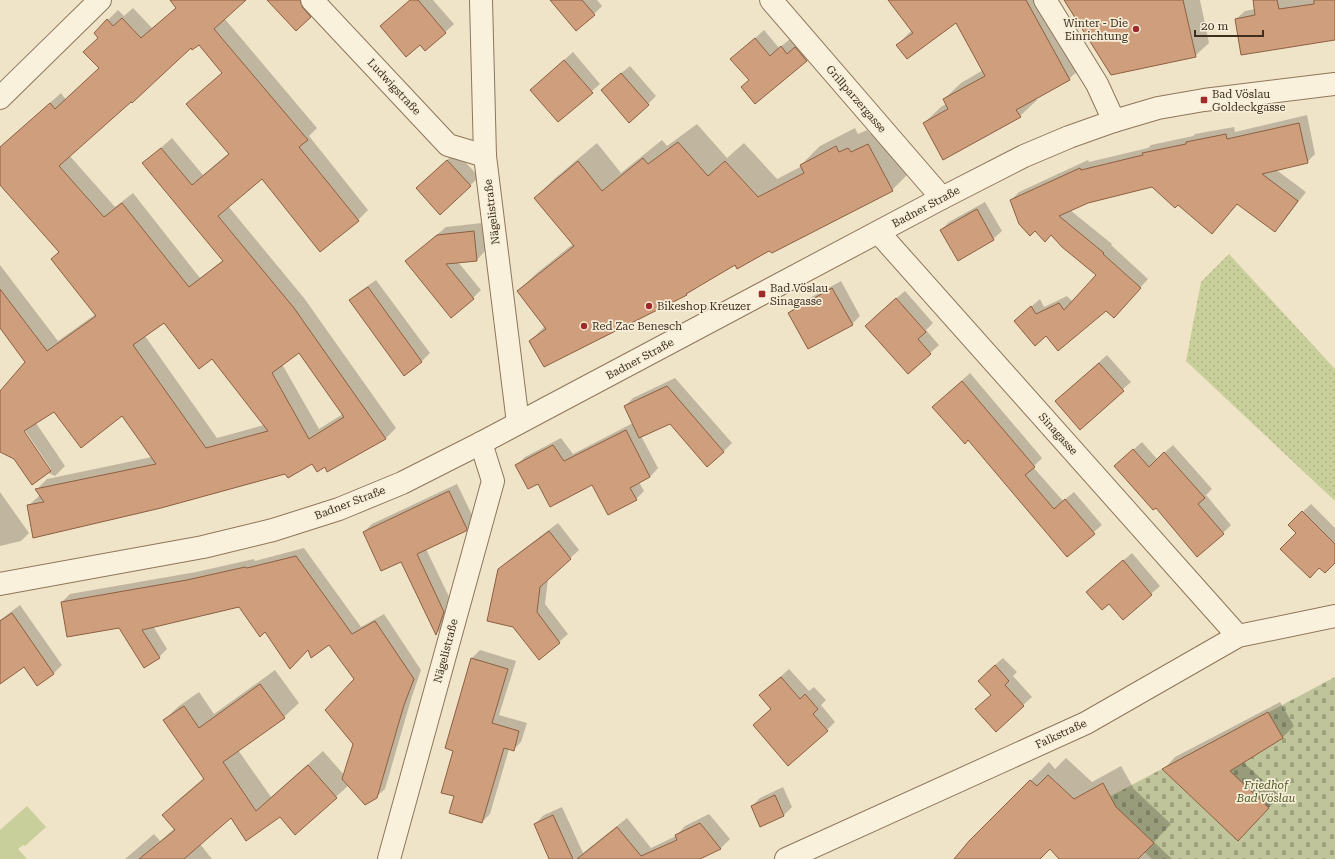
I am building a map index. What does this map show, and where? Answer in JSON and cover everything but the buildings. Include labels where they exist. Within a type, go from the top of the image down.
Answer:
[{"type":"street","points":[[0,98],[100,0]]},
{"type":"street","name":"Ludwigstraße","points":[[312,0],[448,145],[486,156]]},
{"type":"street","name":"Nägelistraße","points":[[481,0],[486,156],[518,423]]},
{"type":"street","name":"Grillparzergasse","points":[[771,0],[942,198]]},
{"type":"street","points":[[1045,0],[1097,84],[1114,121]]},
{"type":"street","name":"Badner Straße","points":[[0,584],[203,547],[273,530],[339,509],[395,486],[481,443],[942,198],[1024,156],[1069,136],[1158,108],[1204,100],[1335,84]]},
{"type":"street","name":"Sinagasse","points":[[879,232],[1238,636]]},
{"type":"street","name":"Nägelistraße","points":[[389,859],[493,481],[481,443]]},
{"type":"street","name":"Falkstraße","points":[[786,859],[1086,723],[1238,636],[1335,616]]},
{"type":"green space","points":[[1229,254],[1335,369],[1335,501],[1186,361],[1201,282]]},
{"type":"green space","name":"Friedhof Bad Vöslau","points":[[1335,677],[1335,859],[1152,859],[1094,805]]},
{"type":"green space","points":[[27,806],[46,827],[25,846],[23,845],[18,849],[27,859],[0,859],[0,830]]},
{"type":"place","name":"Winter - Die Einrichtung","points":[[1136,29]]},
{"type":"place","name":"Bad Vöslau Goldeckgasse","points":[[1204,100]]},
{"type":"place","name":"Bad Vöslau Sinagasse","points":[[762,294]]},
{"type":"place","name":"Bikeshop Kreuzer","points":[[649,306]]},
{"type":"place","name":"Red Zac Benesch","points":[[584,326]]}]
